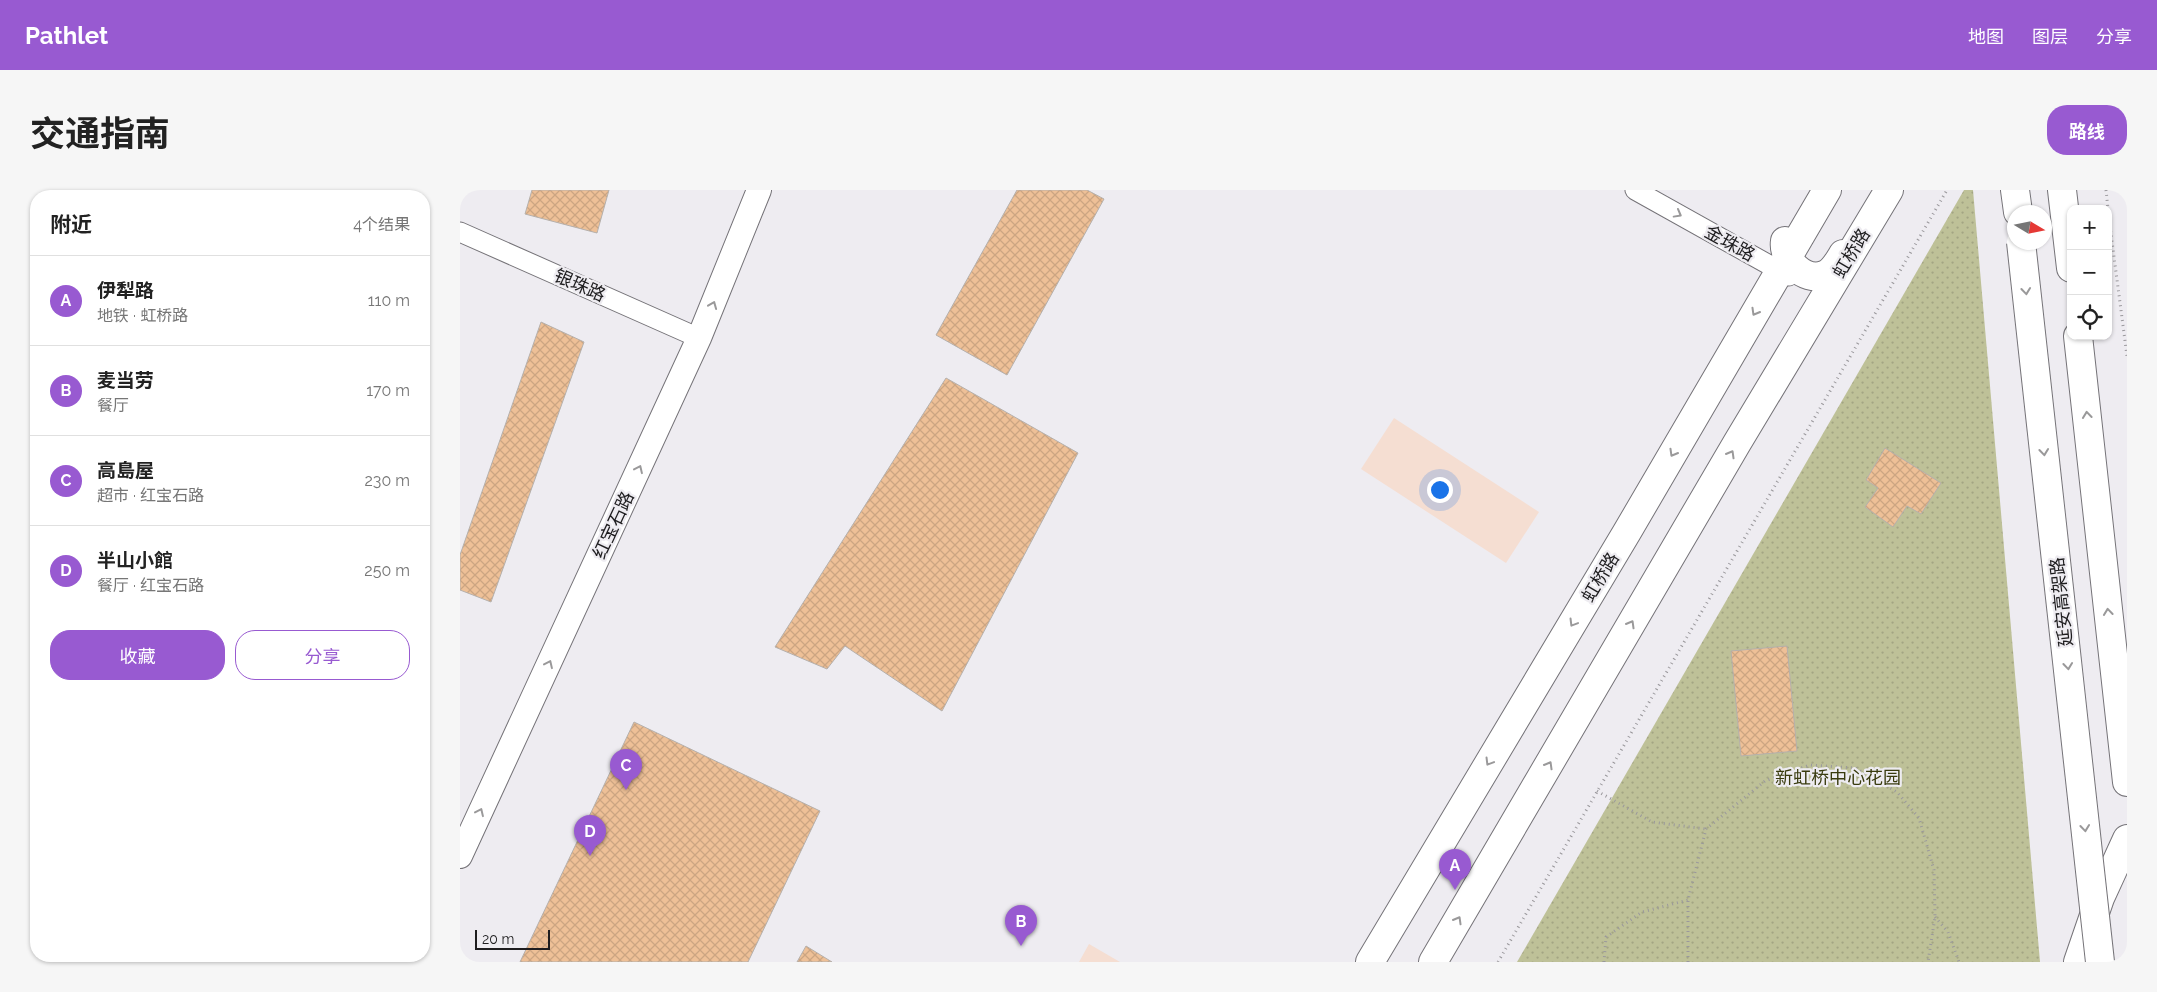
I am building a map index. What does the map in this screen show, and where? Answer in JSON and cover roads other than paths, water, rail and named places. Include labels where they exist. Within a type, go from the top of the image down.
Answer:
[{"type":"main road","points":[[1815,190],[1784,243],[1783,264],[1806,274],[1824,275],[1832,270],[1858,230],[1873,216]]},
{"type":"main road","name":"虹桥路","points":[[1370,962],[1622,541],[1827,190]]},
{"type":"main road","name":"虹桥路","points":[[1433,962],[1889,190]]},
{"type":"main road","points":[[2015,190],[2017,205]]},
{"type":"main road","points":[[2062,190],[2069,250]]},
{"type":"main road","name":"延安高架路","points":[[2022,250],[2100,962]]},
{"type":"main road","points":[[2078,340],[2127,782]]},
{"type":"main road","points":[[2078,962],[2100,898],[2127,839]]},
{"type":"street","name":"红宝石路","points":[[460,856],[700,338],[759,190]]},
{"type":"street","name":"金珠路","points":[[1635,190],[1783,264],[1825,296]]},
{"type":"street","name":"银珠路","points":[[460,232],[700,338]]},
{"type":"place","name":"高島屋","points":[[626,790]]},
{"type":"place","name":"半山小館","points":[[590,856]]},
{"type":"place","name":"伊犁路","points":[[1455,890]]},
{"type":"place","name":"麦当劳","points":[[1021,946]]},
{"type":"park label","name":"新虹桥中心花园","points":[[1838,777]]}]
